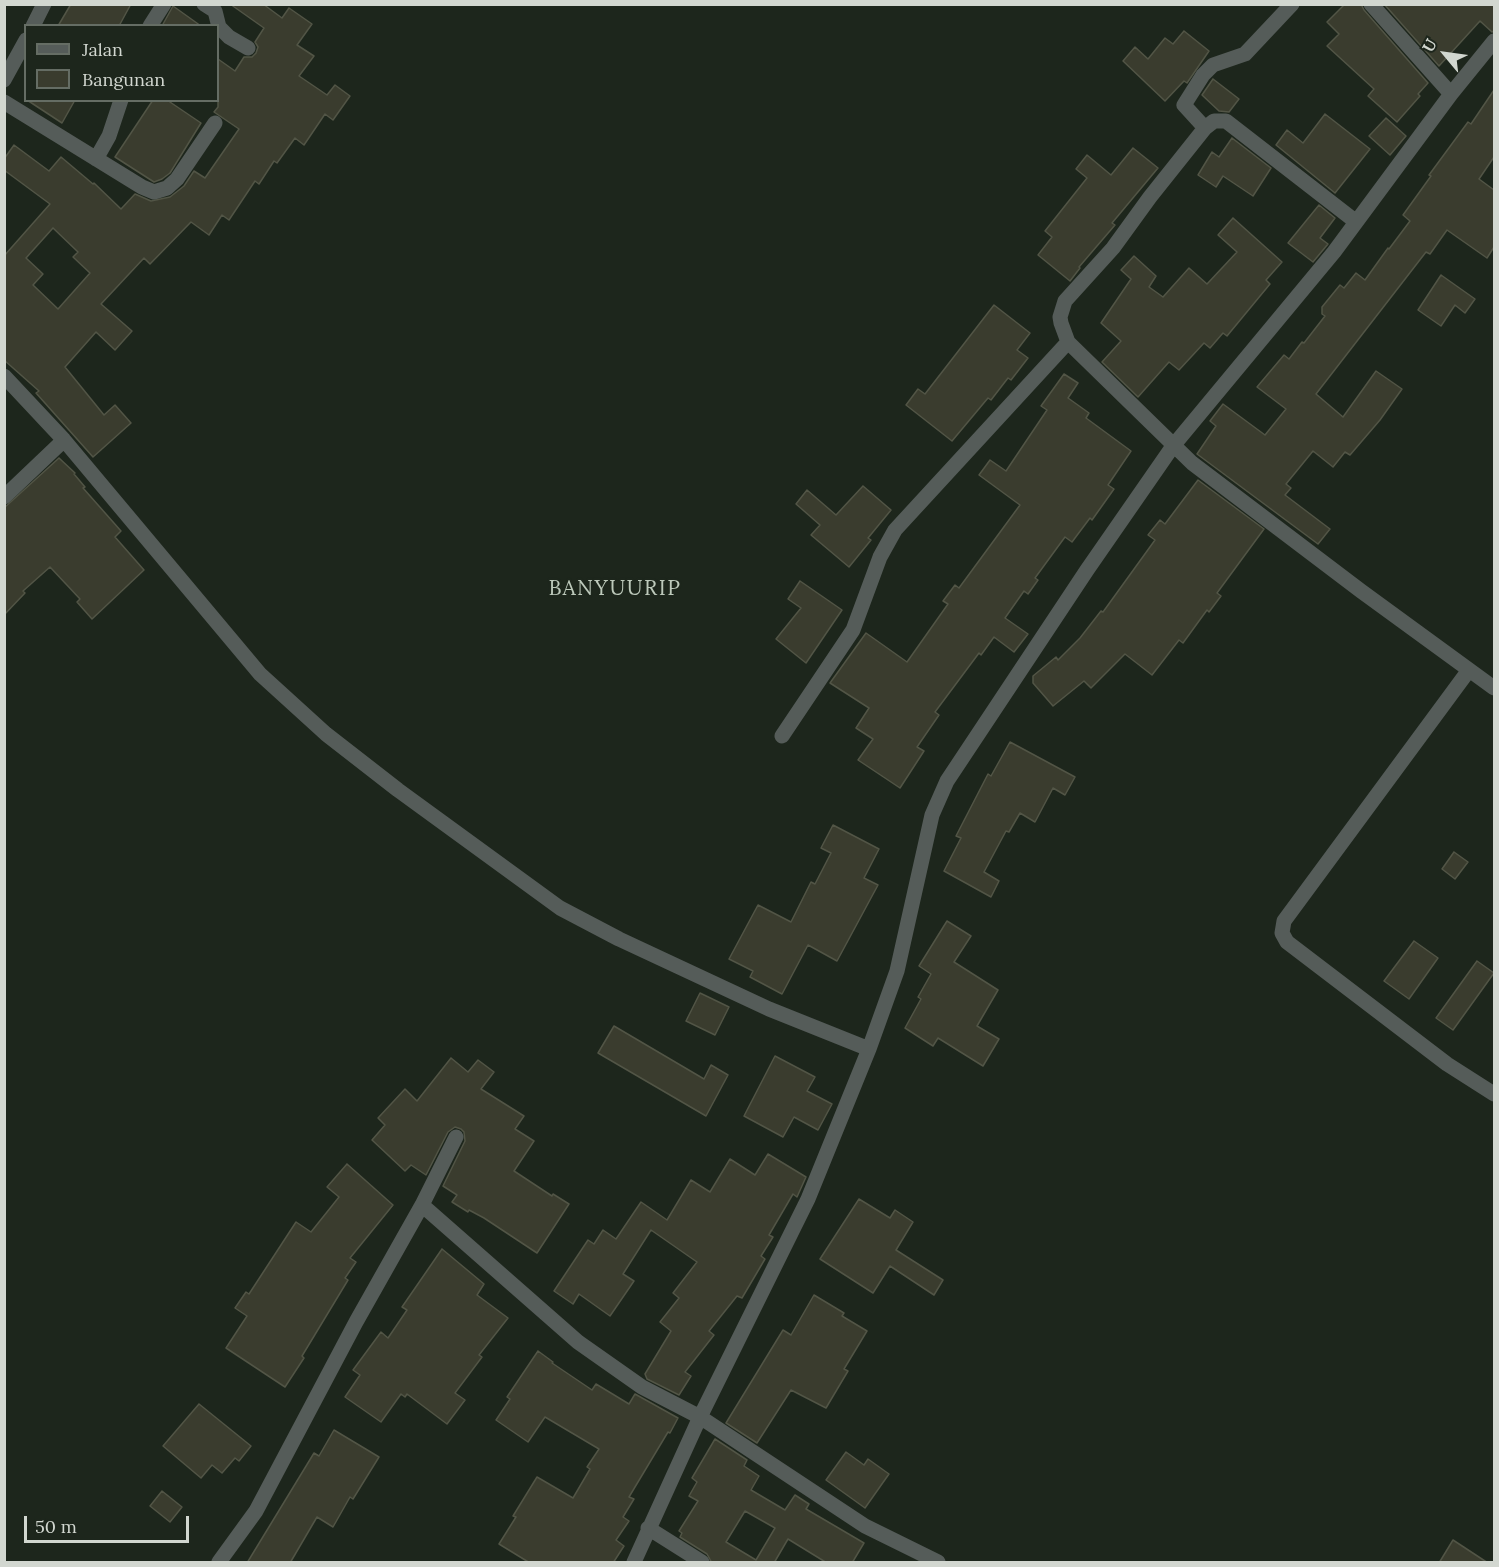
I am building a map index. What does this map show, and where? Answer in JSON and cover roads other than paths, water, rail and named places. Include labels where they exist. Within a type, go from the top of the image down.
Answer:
[{"type":"street","points":[[34,24],[44,4]]},
{"type":"street","points":[[151,24],[164,4]]},
{"type":"street","points":[[204,4],[215,11],[218,24]]},
{"type":"street","points":[[1205,128],[1184,105],[1203,75],[1213,65],[1245,54],[1292,4]]},
{"type":"street","points":[[1371,4],[1451,94]]},
{"type":"street","points":[[219,27],[229,37],[248,48]]},
{"type":"street","points":[[634,1563],[700,1417],[808,1199],[869,1049],[897,972],[932,815],[947,781],[1087,570],[1173,446],[1334,252],[1451,94],[1494,41]]},
{"type":"street","points":[[5,80],[24,44]]},
{"type":"street","points":[[4,102],[142,188],[154,192],[161,191],[177,179],[214,123]]},
{"type":"street","points":[[96,159],[109,136],[120,102]]},
{"type":"street","points":[[1355,221],[1226,121],[1214,121],[1205,128],[1150,197],[1113,248],[1065,301],[1060,317],[1068,342],[1192,463],[1494,688]]},
{"type":"street","points":[[782,736],[853,630],[880,557],[896,530],[1068,342]]},
{"type":"street","points":[[4,376],[64,440],[260,674],[326,734],[398,790],[560,908],[619,939],[769,1009],[869,1049]]},
{"type":"street","points":[[4,497],[64,440]]},
{"type":"street","points":[[1469,670],[1284,921],[1282,933],[1287,942],[1448,1064],[1494,1094]]},
{"type":"street","points":[[219,1563],[256,1511],[356,1322],[422,1205],[456,1137]]},
{"type":"street","points":[[422,1205],[578,1342],[642,1387],[700,1417],[864,1526],[938,1563]]},
{"type":"street","points":[[648,1528],[702,1563]]},
{"type":"district","name":"BANYUURIP","points":[[615,589]]}]
